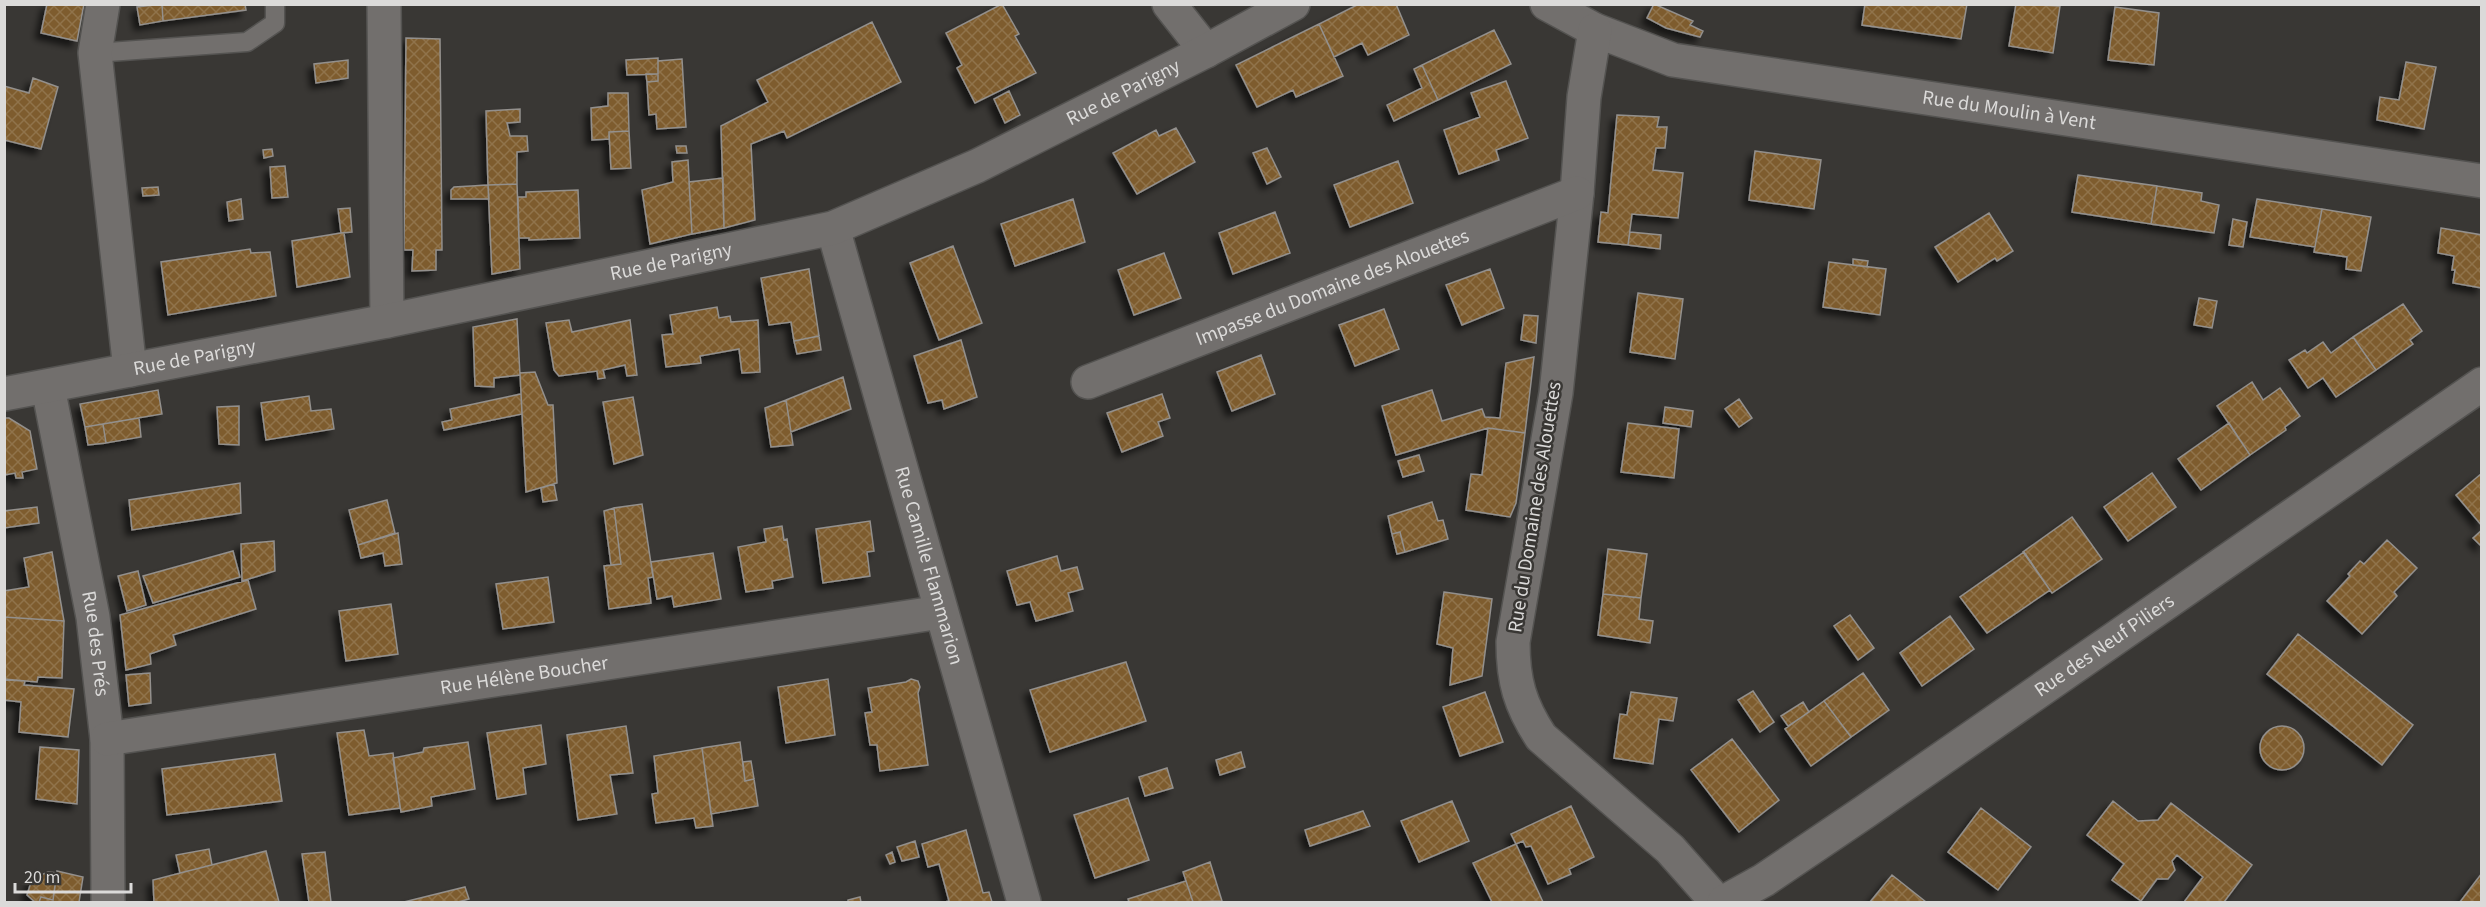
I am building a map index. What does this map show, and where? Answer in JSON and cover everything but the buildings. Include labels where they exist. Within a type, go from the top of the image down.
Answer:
[{"type":"street","points":[[103,4],[95,53],[130,370]]},
{"type":"street","points":[[384,4],[387,321]]},
{"type":"street","points":[[1169,4],[1206,51]]},
{"type":"street","name":"Rue de Parigny","points":[[4,394],[387,321],[833,228],[977,166],[1206,51],[1293,4]]},
{"type":"street","name":"Rue du Moulin à Vent","points":[[1547,4],[1595,30],[1673,60],[2481,181]]},
{"type":"street","name":"Rue du Domaine des Alouettes","points":[[1595,30],[1584,97],[1577,193],[1556,393],[1513,642],[1513,666],[1518,694],[1528,717],[1541,737],[1670,849],[1717,903]]},
{"type":"street","name":"Impasse du Domaine des Alouettes","points":[[1088,382],[1577,193]]},
{"type":"street","name":"Rue Camille Flammarion","points":[[833,228],[1024,903]]},
{"type":"street","name":"Rue des Neuf Piliers","points":[[1724,903],[1764,880],[1857,817],[2481,384]]},
{"type":"street","name":"Rue des Prés","points":[[48,387],[93,617],[107,739],[108,903]]},
{"type":"street","name":"Rue Hélène Boucher","points":[[107,739],[941,612]]},
{"type":"lane","points":[[95,53],[247,42],[275,23],[275,4]]}]
